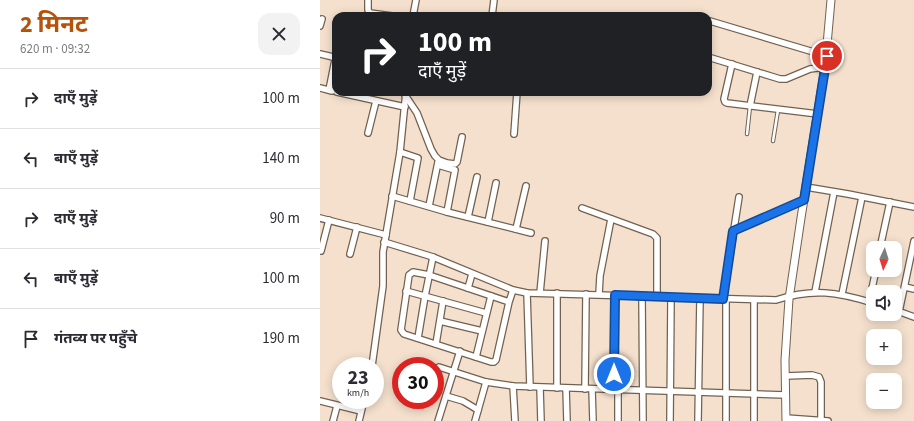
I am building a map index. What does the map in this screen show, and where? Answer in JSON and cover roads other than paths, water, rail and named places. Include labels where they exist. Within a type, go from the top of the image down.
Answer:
[{"type":"street","points":[[414,12],[416,0]]},
{"type":"street","points":[[492,12],[494,0]]},
{"type":"street","points":[[828,421],[786,419],[785,360],[790,295],[826,67],[831,0]]},
{"type":"street","points":[[368,1],[369,12]]},
{"type":"street","points":[[320,26],[322,19]]},
{"type":"street","points":[[712,22],[827,56]]},
{"type":"street","points":[[320,54],[332,57]]},
{"type":"street","points":[[712,58],[772,78],[786,79],[810,69],[826,67]]},
{"type":"street","points":[[732,64],[724,99],[725,102],[818,114]]},
{"type":"street","points":[[750,106],[757,72]]},
{"type":"street","points":[[329,90],[332,75]]},
{"type":"street","points":[[320,88],[332,91]]},
{"type":"street","points":[[359,96],[404,107]]},
{"type":"street","points":[[368,133],[372,96]]},
{"type":"street","points":[[373,357],[382,301],[382,258],[400,152],[406,96]]},
{"type":"street","points":[[407,96],[417,113],[431,149],[438,162],[453,169],[455,172],[448,212]]},
{"type":"street","points":[[514,134],[517,96]]},
{"type":"street","points":[[438,162],[452,164],[457,162],[462,137]]},
{"type":"street","points":[[400,152],[418,158],[410,201]]},
{"type":"street","points":[[429,206],[438,162]]},
{"type":"street","points":[[468,217],[476,177]]},
{"type":"street","points":[[488,222],[496,183]]},
{"type":"street","points":[[516,229],[526,186]]},
{"type":"street","points":[[806,187],[914,207]]},
{"type":"street","points":[[815,292],[834,192]]},
{"type":"street","points":[[392,196],[531,233]]},
{"type":"street","points":[[726,421],[727,393],[725,299],[733,231],[739,197]]},
{"type":"street","points":[[842,294],[862,197]]},
{"type":"street","points":[[733,231],[804,200]]},
{"type":"street","points":[[882,241],[890,202]]},
{"type":"street","points":[[582,208],[656,236],[656,297]]},
{"type":"street","points":[[320,218],[386,235]]},
{"type":"street","points":[[599,294],[600,276],[611,219]]},
{"type":"street","points":[[321,251],[330,220]]},
{"type":"street","points":[[350,254],[357,227]]},
{"type":"street","points":[[540,293],[545,241]]},
{"type":"street","points":[[902,296],[912,259],[914,241]]},
{"type":"street","points":[[384,242],[433,257],[513,290],[527,293],[776,300],[790,295],[815,292],[842,294],[866,301]]},
{"type":"street","points":[[418,338],[433,257]]},
{"type":"street","points":[[509,302],[416,272],[411,273],[406,290],[401,330],[404,334],[494,362],[496,360],[513,290]]},
{"type":"street","points":[[468,288],[472,274]]},
{"type":"street","points":[[905,287],[914,289]]},
{"type":"street","points":[[406,290],[486,313]]},
{"type":"street","points":[[527,293],[530,387]]},
{"type":"street","points":[[557,293],[557,388]]},
{"type":"street","points":[[586,294],[586,389]]},
{"type":"street","points":[[615,295],[616,389],[618,421]]},
{"type":"street","points":[[476,357],[491,296]]},
{"type":"street","points":[[642,296],[644,390],[643,421]]},
{"type":"street","points":[[670,421],[671,298]]},
{"type":"street","points":[[698,421],[700,298]]},
{"type":"street","points":[[754,300],[754,421]]},
{"type":"street","points":[[436,344],[443,301]]},
{"type":"street","points":[[902,313],[914,317]]},
{"type":"street","points":[[440,321],[482,332]]},
{"type":"street","points":[[438,421],[460,352]]},
{"type":"street","points":[[444,369],[486,382],[513,386],[786,395]]},
{"type":"street","points":[[786,376],[812,375],[819,377],[821,382],[821,421]]},
{"type":"street","points":[[475,421],[486,382]]},
{"type":"street","points":[[513,386],[515,421]]},
{"type":"street","points":[[540,388],[541,421]]},
{"type":"street","points":[[566,388],[567,421]]},
{"type":"street","points":[[592,389],[593,421]]},
{"type":"street","points":[[446,396],[463,401],[478,410]]},
{"type":"street","points":[[320,401],[332,404]]},
{"type":"street","points":[[333,421],[337,409]]},
{"type":"street","points":[[352,409],[361,411],[359,421]]},
{"type":"lane","points":[[747,134],[750,106]]},
{"type":"lane","points":[[772,141],[778,109]]}]
